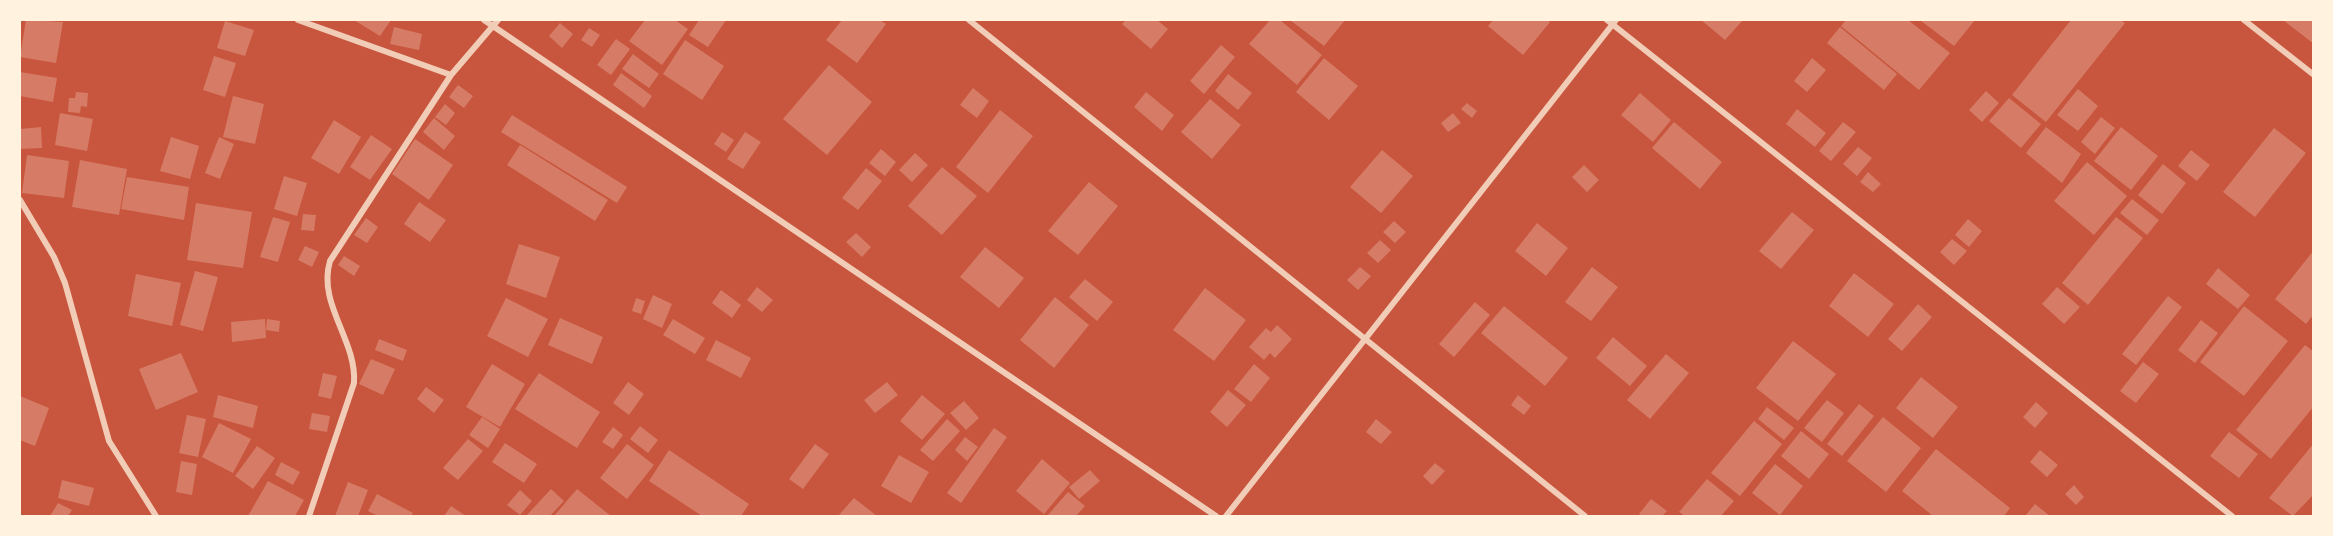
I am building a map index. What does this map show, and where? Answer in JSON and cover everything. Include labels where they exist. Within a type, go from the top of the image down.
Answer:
[{"type":"street","points":[[298,20],[451,75]]},
{"type":"street","points":[[484,20],[1216,516]]},
{"type":"street","points":[[309,516],[354,383],[355,367],[352,354],[329,298],[325,277],[330,261],[451,75],[498,20]]},
{"type":"street","points":[[969,20],[1585,516]]},
{"type":"street","points":[[2244,20],[2313,75]]},
{"type":"street","points":[[1226,516],[1612,21],[2232,516]]},
{"type":"street","points":[[20,200],[54,257],[64,283],[109,441],[156,516]]},
{"type":"building","points":[[26,20],[63,22],[56,63],[20,57]]},
{"type":"building","points":[[354,20],[391,20],[380,36]]},
{"type":"building","points":[[645,20],[675,20],[688,29],[662,65],[629,41]]},
{"type":"building","points":[[699,20],[726,20],[708,47],[689,35]]},
{"type":"building","points":[[842,20],[880,20],[886,24],[857,63],[826,40]]},
{"type":"building","points":[[1126,20],[1157,20],[1168,29],[1151,49],[1122,24]]},
{"type":"building","points":[[1270,20],[1280,20],[1322,55],[1297,85],[1249,44]]},
{"type":"building","points":[[1290,20],[1345,20],[1324,46]]},
{"type":"building","points":[[1493,20],[1547,20],[1550,22],[1523,55],[1488,26]]},
{"type":"building","points":[[1701,20],[1743,20],[1725,40]]},
{"type":"building","points":[[1846,20],[1908,20],[1950,53],[1919,90],[1841,26]]},
{"type":"building","points":[[1920,20],[1975,20],[1954,46]]},
{"type":"building","points":[[2071,20],[2120,20],[2125,23],[2046,122],[2012,95]]},
{"type":"building","points":[[2283,20],[2314,20],[2314,44]]},
{"type":"building","points":[[225,21],[254,30],[245,56],[217,48]]},
{"type":"building","points":[[560,23],[573,34],[562,48],[549,36]]},
{"type":"building","points":[[394,27],[422,34],[419,50],[390,44]]},
{"type":"building","points":[[1840,27],[1897,74],[1884,90],[1827,43]]},
{"type":"building","points":[[589,28],[600,35],[592,47],[581,40]]},
{"type":"building","points":[[616,39],[630,49],[611,75],[597,65]]},
{"type":"building","points":[[685,40],[724,66],[702,100],[663,74]]},
{"type":"building","points":[[1221,45],[1235,57],[1204,94],[1190,81]]},
{"type":"building","points":[[633,54],[659,74],[649,88],[622,69]]},
{"type":"building","points":[[214,56],[236,63],[225,97],[203,90]]},
{"type":"building","points":[[1324,58],[1358,86],[1329,120],[1296,92]]},
{"type":"building","points":[[1812,58],[1826,70],[1807,92],[1794,81]]},
{"type":"building","points":[[829,65],[872,102],[827,155],[783,119]]},
{"type":"building","points":[[20,72],[57,78],[53,102],[20,96]]},
{"type":"building","points":[[621,73],[652,96],[644,108],[613,85]]},
{"type":"building","points":[[1228,74],[1252,93],[1238,110],[1215,91]]},
{"type":"building","points":[[458,85],[473,96],[464,108],[449,97]]},
{"type":"building","points":[[973,88],[989,101],[977,118],[960,105]]},
{"type":"building","points":[[2078,89],[2098,106],[2078,131],[2057,115]]},
{"type":"building","points":[[1986,91],[1999,103],[1982,122],[1969,110]]},
{"type":"building","points":[[76,92],[88,93],[87,107],[81,106],[80,113],[68,112],[69,98],[75,98]]},
{"type":"building","points":[[1146,92],[1174,115],[1162,131],[1134,107]]},
{"type":"building","points":[[1640,93],[1671,120],[1653,142],[1621,115]]},
{"type":"building","points":[[233,96],[264,104],[255,144],[223,137]]},
{"type":"building","points":[[2009,98],[2041,124],[2021,148],[1989,121]]},
{"type":"building","points":[[1210,99],[1241,125],[1212,159],[1181,132]]},
{"type":"building","points":[[1467,103],[1477,111],[1472,118],[1461,109]]},
{"type":"building","points":[[445,104],[455,113],[446,125],[435,117]]},
{"type":"building","points":[[1797,109],[1826,133],[1815,147],[1786,124]]},
{"type":"building","points":[[1000,110],[1033,136],[988,193],[956,167]]},
{"type":"building","points":[[60,113],[93,119],[87,151],[55,145]]},
{"type":"building","points":[[1453,113],[1461,123],[1448,132],[1441,123]]},
{"type":"building","points":[[512,115],[627,187],[617,203],[501,132]]},
{"type":"building","points":[[2101,117],[2115,128],[2095,154],[2081,142]]},
{"type":"building","points":[[434,118],[455,136],[444,150],[423,132]]},
{"type":"building","points":[[334,120],[361,137],[339,174],[311,158]]},
{"type":"building","points":[[1674,122],[1722,162],[1700,189],[1652,148]]},
{"type":"building","points":[[1843,122],[1856,132],[1831,161],[1819,151]]},
{"type":"building","points":[[41,127],[42,148],[20,149],[20,129]]},
{"type":"building","points":[[2046,127],[2081,154],[2062,183],[2026,153]]},
{"type":"building","points":[[2121,127],[2158,156],[2131,190],[2094,161]]},
{"type":"building","points":[[2274,128],[2306,153],[2255,217],[2223,192]]},
{"type":"building","points":[[722,132],[734,140],[726,152],[714,144]]},
{"type":"building","points":[[745,132],[761,142],[743,169],[727,159]]},
{"type":"building","points":[[371,135],[392,149],[370,180],[350,167]]},
{"type":"building","points":[[171,137],[199,146],[190,179],[160,171]]},
{"type":"building","points":[[219,137],[234,144],[220,179],[205,173]]},
{"type":"building","points":[[415,139],[453,165],[429,200],[392,174]]},
{"type":"building","points":[[520,145],[608,200],[595,221],[507,165]]},
{"type":"building","points":[[1858,147],[1872,158],[1857,176],[1843,164]]},
{"type":"building","points":[[881,149],[896,162],[885,176],[869,163]]},
{"type":"building","points":[[1382,150],[1413,176],[1381,213],[1350,187]]},
{"type":"building","points":[[2191,150],[2210,165],[2197,181],[2178,166]]},
{"type":"building","points":[[915,153],[928,165],[912,182],[899,170]]},
{"type":"building","points":[[27,155],[69,161],[64,198],[22,193]]},
{"type":"building","points":[[80,160],[127,169],[119,215],[72,207]]},
{"type":"building","points":[[2087,162],[2127,196],[2094,235],[2054,201]]},
{"type":"building","points":[[2163,164],[2186,183],[2162,214],[2138,195]]},
{"type":"building","points":[[1584,165],[1599,180],[1587,192],[1572,177]]},
{"type":"building","points":[[942,167],[977,196],[942,235],[908,206]]},
{"type":"building","points":[[866,168],[882,181],[858,210],[842,198]]},
{"type":"building","points":[[1868,172],[1881,184],[1873,192],[1860,182]]},
{"type":"building","points":[[284,176],[307,183],[297,216],[274,209]]},
{"type":"building","points":[[127,177],[189,187],[184,220],[121,209]]},
{"type":"building","points":[[1089,182],[1118,206],[1078,255],[1048,231]]},
{"type":"building","points":[[2132,199],[2159,220],[2147,235],[2120,213]]},
{"type":"building","points":[[419,202],[446,220],[430,242],[404,224]]},
{"type":"building","points":[[196,203],[252,212],[243,268],[187,260]]},
{"type":"building","points":[[1792,212],[1814,230],[1781,269],[1759,251]]},
{"type":"building","points":[[303,214],[316,215],[314,231],[301,230]]},
{"type":"building","points":[[273,217],[290,222],[278,262],[260,257]]},
{"type":"building","points":[[2116,217],[2143,238],[2088,305],[2062,283]]},
{"type":"building","points":[[366,218],[378,227],[367,243],[354,235]]},
{"type":"building","points":[[1968,219],[1982,231],[1969,247],[1955,235]]},
{"type":"building","points":[[1394,221],[1406,232],[1395,243],[1383,232]]},
{"type":"building","points":[[1537,223],[1568,248],[1546,276],[1515,251]]},
{"type":"building","points":[[856,233],[871,247],[862,257],[846,242]]},
{"type":"building","points":[[1952,239],[1967,251],[1954,265],[1940,252]]},
{"type":"building","points":[[1380,240],[1391,250],[1378,263],[1367,253]]},
{"type":"building","points":[[519,244],[560,257],[546,298],[506,284]]},
{"type":"building","points":[[305,246],[319,252],[312,267],[298,260]]},
{"type":"building","points":[[985,247],[1024,278],[999,308],[960,277]]},
{"type":"building","points":[[2314,250],[2314,314],[2306,324],[2275,299]]},
{"type":"building","points":[[344,256],[360,266],[354,276],[338,265]]},
{"type":"building","points":[[1360,267],[1371,276],[1358,290],[1347,280]]},
{"type":"building","points":[[1592,267],[1618,287],[1591,321],[1565,302]]},
{"type":"building","points":[[2218,268],[2250,295],[2238,309],[2206,284]]},
{"type":"building","points":[[195,271],[218,277],[203,331],[180,325]]},
{"type":"building","points":[[1854,273],[1894,304],[1868,337],[1829,306]]},
{"type":"building","points":[[136,274],[181,283],[172,326],[128,316]]},
{"type":"building","points":[[1085,279],[1113,302],[1097,321],[1069,297]]},
{"type":"building","points":[[757,287],[773,300],[762,312],[747,300]]},
{"type":"building","points":[[2057,287],[2080,307],[2064,324],[2042,304]]},
{"type":"building","points":[[1205,288],[1246,320],[1214,361],[1173,330]]},
{"type":"building","points":[[721,290],[741,305],[732,318],[712,303]]},
{"type":"building","points":[[653,295],[672,304],[662,328],[643,319]]},
{"type":"building","points":[[2168,296],[2182,307],[2136,365],[2122,354]]},
{"type":"building","points":[[1055,297],[1089,325],[1054,368],[1020,340]]},
{"type":"building","points":[[506,298],[548,319],[528,357],[487,336]]},
{"type":"building","points":[[636,298],[645,301],[641,314],[632,311]]},
{"type":"building","points":[[1475,302],[1490,315],[1454,357],[1439,344]]},
{"type":"building","points":[[1918,304],[1932,317],[1902,351],[1888,339]]},
{"type":"building","points":[[1504,306],[1568,358],[1545,386],[1481,333]]},
{"type":"building","points":[[2244,306],[2288,341],[2244,396],[2200,362]]},
{"type":"building","points":[[560,318],[603,337],[592,364],[548,345]]},
{"type":"building","points":[[265,319],[266,338],[232,342],[231,322]]},
{"type":"building","points":[[267,319],[280,321],[279,332],[266,330]]},
{"type":"building","points":[[673,319],[705,338],[695,354],[663,335]]},
{"type":"building","points":[[2201,320],[2218,333],[2195,363],[2178,350]]},
{"type":"building","points":[[1277,325],[1292,339],[1275,358],[1270,353],[1264,360],[1249,347],[1266,328],[1271,332]]},
{"type":"building","points":[[1613,337],[1647,366],[1630,386],[1596,358]]},
{"type":"building","points":[[379,339],[407,350],[403,361],[375,350]]},
{"type":"building","points":[[716,340],[751,358],[741,378],[706,360]]},
{"type":"building","points":[[1793,341],[1836,374],[1798,421],[1756,388]]},
{"type":"building","points":[[2305,345],[2314,352],[2314,406],[2271,459],[2236,430]]},
{"type":"building","points":[[181,353],[198,392],[156,410],[139,369]]},
{"type":"building","points":[[1666,354],[1689,373],[1650,419],[1627,400]]},
{"type":"building","points":[[371,359],[395,369],[383,395],[359,384]]},
{"type":"building","points":[[2143,362],[2159,374],[2136,403],[2120,391]]},
{"type":"building","points":[[492,364],[525,384],[500,427],[466,407]]},
{"type":"building","points":[[1254,364],[1270,378],[1251,402],[1234,389]]},
{"type":"building","points":[[323,373],[337,376],[331,399],[318,396]]},
{"type":"building","points":[[539,373],[600,412],[577,448],[515,409]]},
{"type":"building","points":[[1921,377],[1958,407],[1933,438],[1896,408]]},
{"type":"building","points":[[628,382],[644,394],[629,415],[613,403]]},
{"type":"building","points":[[887,382],[898,395],[875,413],[864,400]]},
{"type":"building","points":[[426,387],[444,400],[434,413],[417,399]]},
{"type":"building","points":[[1228,390],[1246,405],[1227,427],[1210,412]]},
{"type":"building","points":[[218,395],[258,406],[253,428],[213,417]]},
{"type":"building","points":[[922,395],[945,414],[922,440],[900,421]]},
{"type":"building","points":[[1518,395],[1531,406],[1524,415],[1511,405]]},
{"type":"building","points":[[20,396],[49,408],[35,446],[20,440]]},
{"type":"building","points":[[1827,400],[1844,413],[1822,442],[1804,428]]},
{"type":"building","points":[[964,401],[979,418],[966,430],[950,413]]},
{"type":"building","points":[[2036,402],[2048,413],[2035,428],[2023,417]]},
{"type":"building","points":[[1859,404],[1874,416],[1842,456],[1827,444]]},
{"type":"building","points":[[1767,407],[1794,428],[1784,440],[1758,419]]},
{"type":"building","points":[[312,413],[330,416],[327,432],[309,429]]},
{"type":"building","points":[[187,415],[206,419],[198,457],[179,453]]},
{"type":"building","points":[[482,417],[500,429],[488,448],[469,435]]},
{"type":"building","points":[[1883,417],[1921,448],[1886,492],[1847,461]]},
{"type":"building","points":[[947,419],[960,431],[933,461],[920,450]]},
{"type":"building","points":[[1376,419],[1392,432],[1381,444],[1366,432]]},
{"type":"building","points":[[1754,421],[1782,444],[1740,496],[1711,473]]},
{"type":"building","points":[[219,423],[251,439],[233,473],[202,457]]},
{"type":"building","points":[[640,426],[658,440],[648,453],[630,439]]},
{"type":"building","points":[[613,427],[623,435],[613,449],[602,442]]},
{"type":"building","points":[[994,428],[1007,437],[961,503],[947,493]]},
{"type":"building","points":[[1801,431],[1829,454],[1809,479],[1781,456]]},
{"type":"building","points":[[2229,432],[2258,454],[2239,478],[2210,456]]},
{"type":"building","points":[[965,437],[978,447],[967,461],[955,450]]},
{"type":"building","points":[[468,439],[483,451],[458,480],[443,468]]},
{"type":"building","points":[[505,443],[537,464],[524,483],[492,462]]},
{"type":"building","points":[[2314,443],[2314,494],[2293,516],[2269,498]]},
{"type":"building","points":[[627,444],[654,465],[627,499],[600,478]]},
{"type":"building","points":[[815,444],[829,454],[803,489],[789,479]]},
{"type":"building","points":[[257,446],[275,458],[253,489],[235,476]]},
{"type":"building","points":[[1936,449],[2010,508],[2004,516],[1933,516],[1902,491]]},
{"type":"building","points":[[669,450],[749,504],[741,516],[702,516],[649,481]]},
{"type":"building","points":[[2040,450],[2058,465],[2047,477],[2030,462]]},
{"type":"building","points":[[899,455],[929,472],[911,503],[881,486]]},
{"type":"building","points":[[1042,459],[1070,483],[1044,514],[1016,491]]},
{"type":"building","points":[[181,461],[197,464],[192,495],[176,492]]},
{"type":"building","points":[[281,462],[300,472],[293,485],[275,475]]},
{"type":"building","points":[[1435,463],[1445,471],[1432,485],[1423,476]]},
{"type":"building","points":[[1775,464],[1803,486],[1780,515],[1752,493]]},
{"type":"building","points":[[1090,470],[1100,481],[1079,499],[1069,487]]},
{"type":"building","points":[[1707,479],[1734,501],[1721,516],[1685,516],[1679,512]]},
{"type":"building","points":[[62,480],[94,488],[89,506],[58,498]]},
{"type":"building","points":[[268,481],[304,500],[295,516],[248,516]]},
{"type":"building","points":[[348,482],[368,490],[358,516],[335,516]]},
{"type":"building","points":[[2074,485],[2084,497],[2076,505],[2065,494]]},
{"type":"building","points":[[551,489],[564,501],[550,516],[526,516]]},
{"type":"building","points":[[577,489],[611,516],[554,516]]},
{"type":"building","points":[[520,490],[532,501],[520,515],[507,505]]},
{"type":"building","points":[[1068,492],[1085,506],[1076,516],[1047,516]]},
{"type":"building","points":[[377,494],[413,513],[411,516],[378,516],[368,511]]},
{"type":"building","points":[[854,498],[877,516],[838,516]]},
{"type":"building","points":[[1651,499],[1667,511],[1662,516],[1639,514]]},
{"type":"building","points":[[58,503],[72,510],[68,516],[50,516]]},
{"type":"building","points":[[2035,504],[2050,516],[2025,516]]},
{"type":"building","points":[[451,506],[466,516],[444,516]]}]
